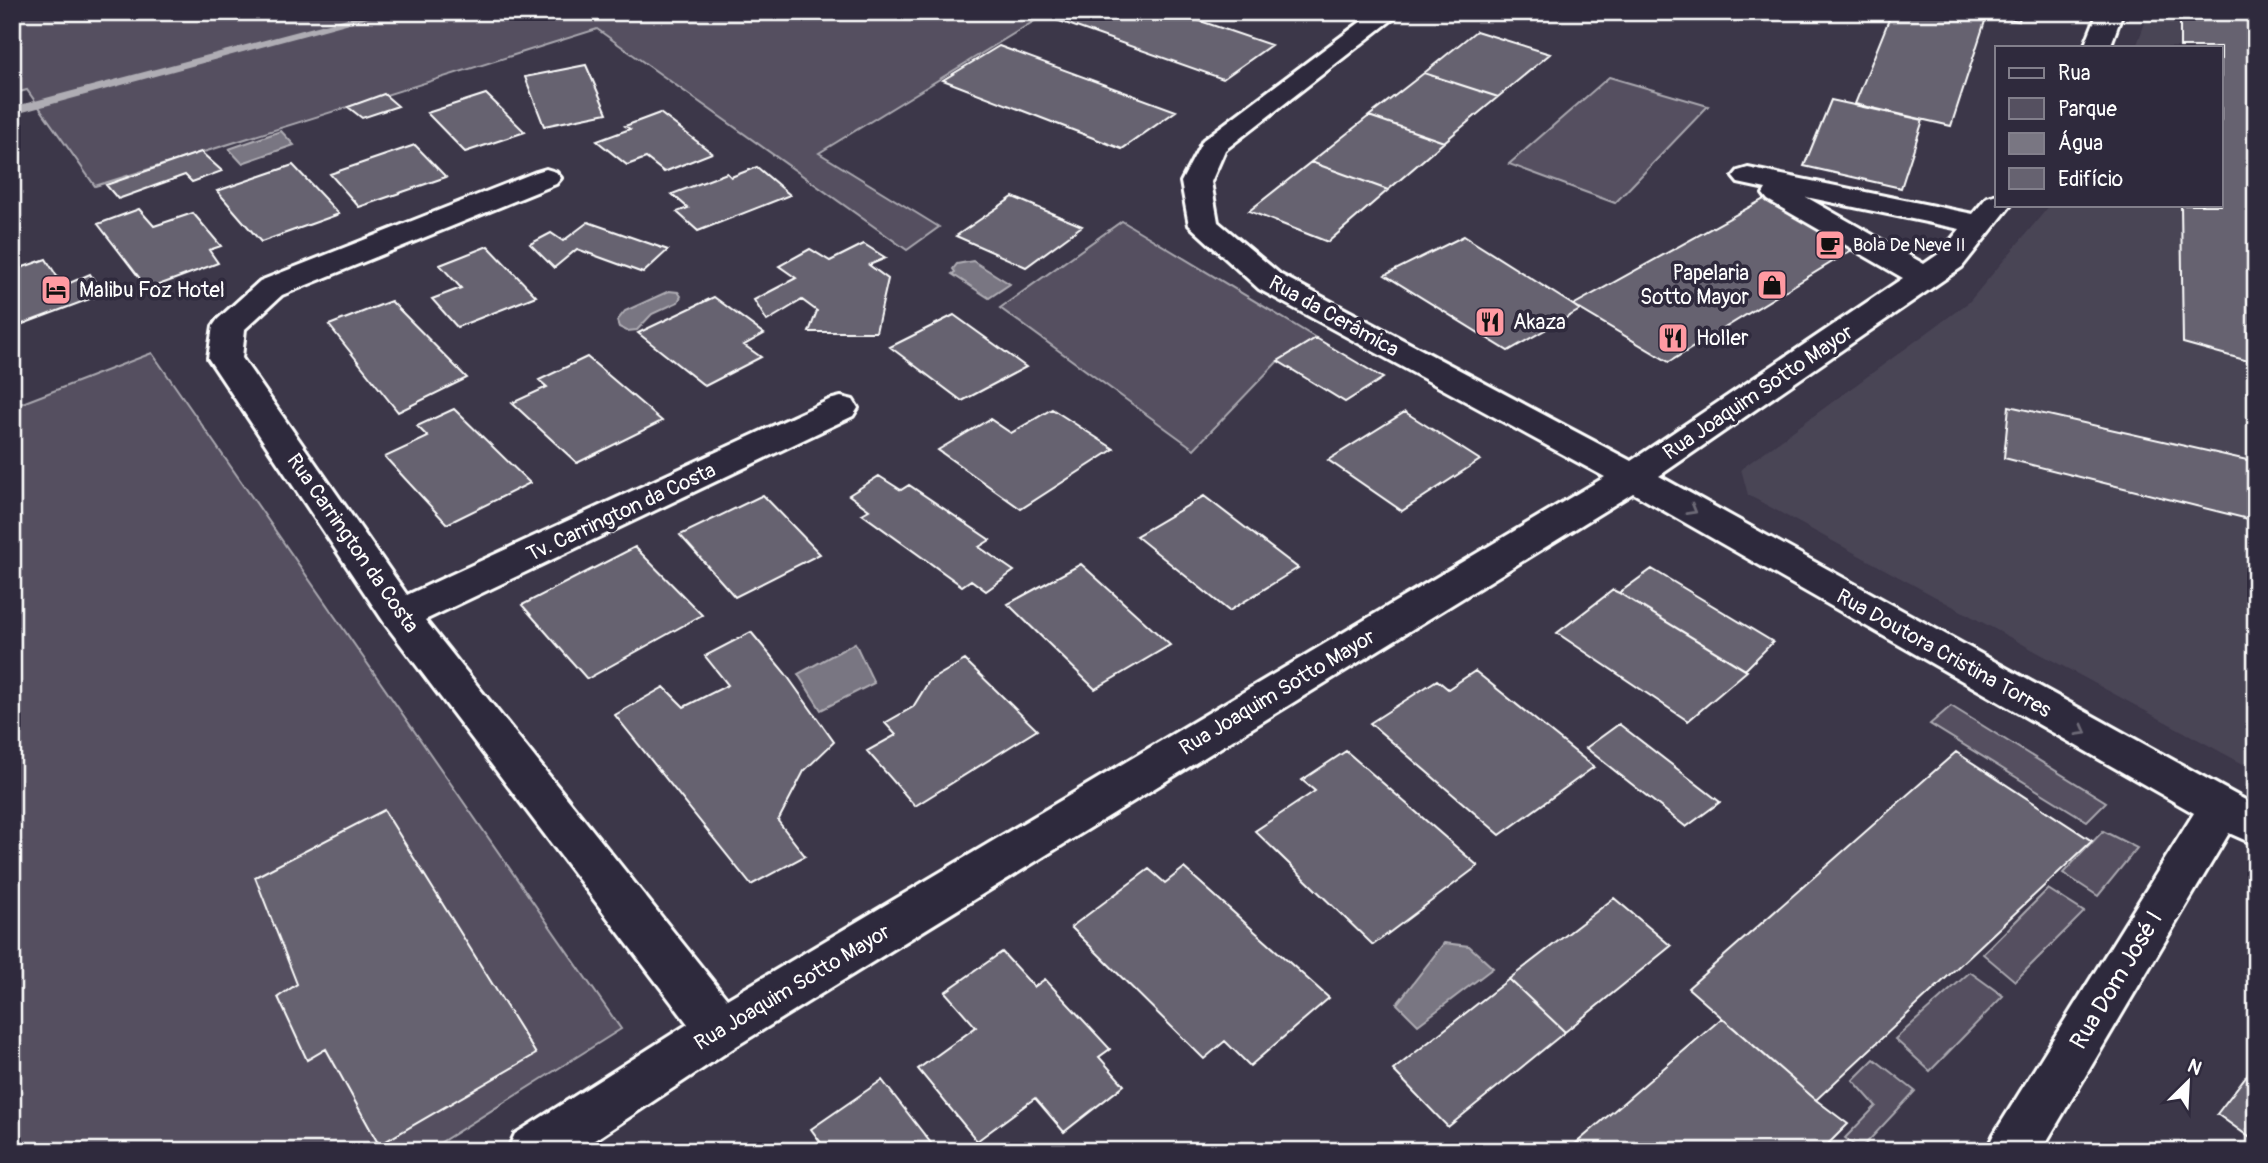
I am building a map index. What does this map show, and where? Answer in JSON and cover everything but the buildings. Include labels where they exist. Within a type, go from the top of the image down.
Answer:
[{"type":"street","name":"Rua da Cerâmica","points":[[1390,12],[1213,146],[1196,182],[1204,225],[1270,282],[1633,477]]},
{"type":"street","points":[[2097,46],[2111,12]]},
{"type":"street","points":[[1925,278],[1748,177],[1988,213]]},
{"type":"street","name":"Rua Carrington da Costa","points":[[546,178],[271,288],[229,326],[225,358],[400,615],[722,1029]]},
{"type":"street","name":"Rua Joaquim Sotto Mayor","points":[[533,1151],[722,1029],[1633,477],[1951,260],[1988,213]]},
{"type":"street","name":"Tv. Carrington da Costa","points":[[400,615],[841,408]]},
{"type":"street","name":"Rua Doutora Cristina Torres","points":[[1633,477],[2238,818]]},
{"type":"street","name":"Rua Dom José I","points":[[2012,1151],[2238,818]]},
{"type":"shaded area","points":[[2149,12],[2256,12],[2256,771],[1748,495],[1741,469],[1969,302],[2049,206],[2222,206],[2222,46],[2136,46]]},
{"type":"green space","points":[[12,12],[1049,12],[819,153],[939,227],[907,250],[597,29],[95,186],[27,90],[12,94]]},
{"type":"green space","points":[[1609,77],[1708,106],[1615,203],[1509,164]]},
{"type":"green space","points":[[1122,221],[1316,338],[1278,361],[1194,449],[1000,308]]},
{"type":"green space","points":[[152,353],[621,1029],[427,1151],[12,1151],[12,407]]},
{"type":"green space","points":[[1951,706],[2106,802],[2087,821],[1930,724]]},
{"type":"green space","points":[[2103,831],[2137,848],[2098,896],[2063,873]]},
{"type":"green space","points":[[2048,889],[2084,912],[2015,981],[1983,954]]},
{"type":"green space","points":[[1970,972],[2003,996],[1930,1071],[1895,1039]]},
{"type":"green space","points":[[1874,1059],[1915,1091],[1860,1150],[1845,1138],[1876,1106],[1853,1080]]},
{"type":"water","points":[[281,131],[294,145],[242,163],[229,149]]},
{"type":"water","points":[[973,261],[1010,284],[989,298],[952,274],[957,264]]},
{"type":"water","points":[[669,291],[678,292],[681,296],[678,302],[652,314],[637,330],[627,331],[619,327],[617,321],[625,311]]},
{"type":"water","points":[[855,643],[874,683],[821,710],[798,674]]},
{"type":"water","points":[[1444,943],[1469,946],[1493,968],[1418,1025],[1397,1004]]},
{"type":"waterway","points":[[12,111],[384,12]]},
{"type":"place","name":"Bola De Neve II","points":[[1830,245]]},
{"type":"place","name":"Papelaria Sotto Mayor","points":[[1772,285]]},
{"type":"place","name":"Malibu Foz Hotel","points":[[56,290]]},
{"type":"place","name":"Akaza","points":[[1490,322]]},
{"type":"place","name":"Holler","points":[[1673,338]]}]
